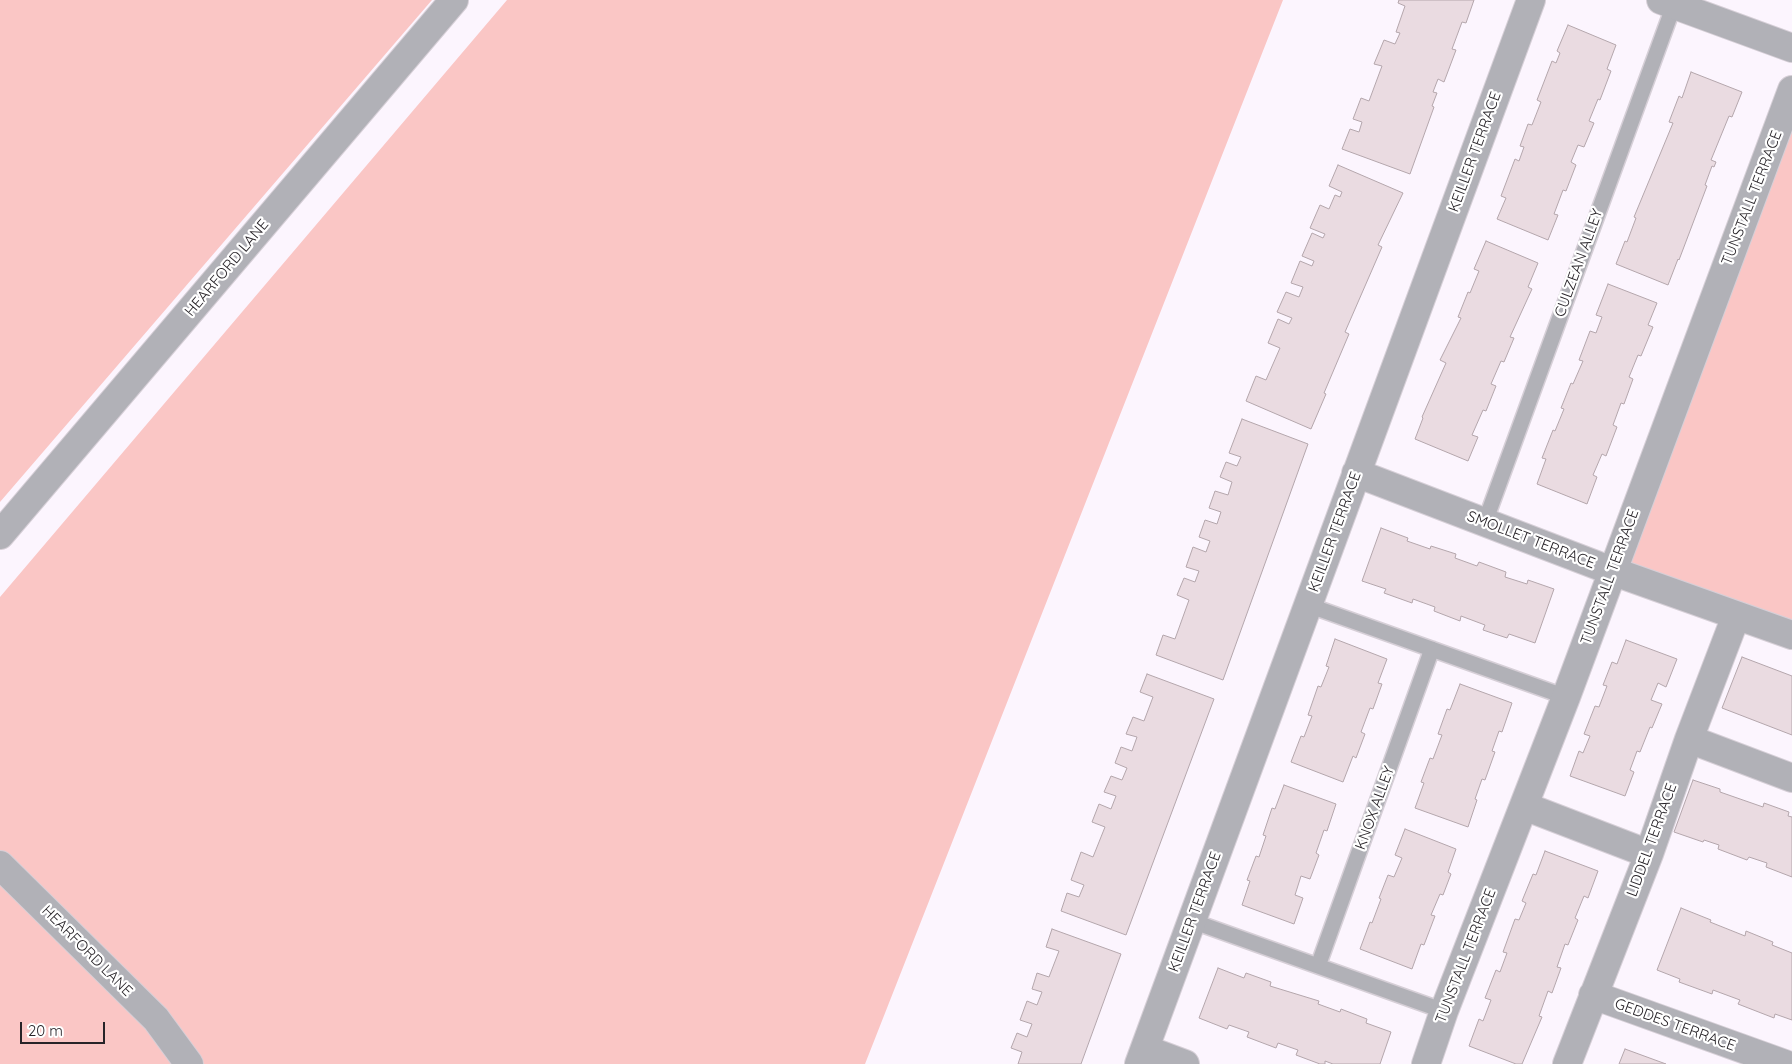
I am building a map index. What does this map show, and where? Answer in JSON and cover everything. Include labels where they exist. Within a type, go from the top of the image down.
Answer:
[{"type":"street","name":"HEARFORD LANE","points":[[0,535],[454,0]]},
{"type":"street","name":"KEILLER TERRACE","points":[[1142,1057],[1531,0]]},
{"type":"street","points":[[1667,2],[1792,48]]},
{"type":"street","name":"TUNSTALL TERRACE","points":[[1426,1064],[1444,1011],[1566,697],[1792,90]]},
{"type":"street","name":"SMOLLET TERRACE","points":[[1356,473],[1612,571],[1792,635]]},
{"type":"street","name":"LIDDEL TERRACE","points":[[1567,1064],[1648,854],[1736,616]]},
{"type":"street","points":[[1689,739],[1792,778]]},
{"type":"street","points":[[1524,806],[1648,854]]},
{"type":"street","name":"HEARFORD LANE","points":[[0,865],[156,1020],[189,1064]]},
{"type":"street","name":"GEDDES TERRACE","points":[[1593,995],[1785,1064]]},
{"type":"street","points":[[1142,1057],[1185,1064]]},
{"type":"lane","name":"CULZEAN ALLEY","points":[[1484,522],[1667,2]]},
{"type":"lane","points":[[1308,605],[1566,697]]},
{"type":"lane","name":"KNOX ALLEY","points":[[1318,966],[1432,649]]},
{"type":"lane","points":[[1192,921],[1444,1011]]},
{"type":"shaded area","points":[[0,0],[432,0],[0,502]]},
{"type":"shaded area","points":[[507,0],[1283,0],[865,1064],[0,1064],[0,597]]},
{"type":"shaded area","points":[[1792,90],[1792,635],[1612,571]]},
{"type":"building","points":[[1399,0],[1474,0],[1466,23],[1462,22],[1452,49],[1456,50],[1444,82],[1438,79],[1433,92],[1437,93],[1432,106],[1434,107],[1410,174],[1342,149],[1350,129],[1359,132],[1362,122],[1353,119],[1361,98],[1369,101],[1382,66],[1374,64],[1384,40],[1395,44],[1400,33],[1396,32],[1405,6],[1398,3]]},
{"type":"building","points":[[1568,25],[1616,45],[1607,69],[1611,71],[1600,100],[1598,99],[1589,121],[1594,123],[1584,147],[1578,145],[1571,162],[1576,165],[1566,191],[1563,190],[1554,214],[1558,215],[1548,240],[1497,219],[1506,198],[1501,196],[1515,159],[1519,161],[1524,147],[1520,146],[1528,124],[1532,125],[1541,102],[1537,100],[1552,61],[1556,63],[1560,53],[1557,51]]},
{"type":"building","points":[[1691,72],[1742,92],[1732,117],[1729,116],[1711,160],[1716,162],[1714,167],[1712,166],[1705,185],[1707,186],[1668,285],[1616,264],[1625,241],[1627,242],[1636,218],[1634,217],[1673,123],[1669,122],[1679,96],[1682,98]]},
{"type":"building","points":[[1338,165],[1403,193],[1378,245],[1382,247],[1345,332],[1349,334],[1311,429],[1246,401],[1256,376],[1266,380],[1280,348],[1268,343],[1278,319],[1289,324],[1292,318],[1277,312],[1286,292],[1299,297],[1303,287],[1291,283],[1300,261],[1312,266],[1314,261],[1302,256],[1312,233],[1323,238],[1325,234],[1310,228],[1320,205],[1329,209],[1335,195],[1340,197],[1342,192],[1329,186]]},
{"type":"building","points":[[1486,241],[1538,263],[1528,287],[1532,289],[1510,337],[1514,338],[1504,362],[1501,361],[1491,384],[1496,386],[1486,411],[1483,410],[1472,435],[1478,437],[1468,461],[1415,439],[1422,417],[1446,363],[1440,360],[1461,318],[1458,317],[1479,271],[1474,269]]},
{"type":"building","points":[[1608,284],[1657,303],[1648,325],[1653,327],[1641,356],[1638,355],[1629,377],[1633,379],[1624,404],[1621,403],[1613,425],[1617,427],[1606,456],[1602,454],[1593,475],[1597,477],[1587,504],[1537,484],[1546,459],[1542,458],[1564,409],[1561,408],[1571,383],[1573,384],[1583,361],[1579,360],[1590,331],[1596,333],[1602,317],[1596,315]]},
{"type":"building","points":[[1242,419],[1308,444],[1223,680],[1156,655],[1163,635],[1175,639],[1189,600],[1177,595],[1184,578],[1195,582],[1199,571],[1186,567],[1193,547],[1206,552],[1210,541],[1199,537],[1205,520],[1217,524],[1221,512],[1209,508],[1215,491],[1228,495],[1232,482],[1220,477],[1226,462],[1237,466],[1241,457],[1229,453]]},
{"type":"building","points":[[1381,528],[1408,538],[1407,541],[1430,549],[1431,546],[1456,554],[1455,558],[1477,566],[1479,562],[1506,572],[1505,577],[1527,584],[1528,580],[1554,589],[1535,643],[1509,634],[1507,638],[1483,630],[1485,625],[1461,616],[1460,621],[1434,611],[1435,607],[1413,599],[1412,603],[1384,593],[1386,589],[1362,581]]},
{"type":"building","points":[[1335,639],[1387,659],[1378,683],[1382,684],[1373,709],[1370,708],[1361,732],[1365,734],[1356,758],[1353,756],[1343,782],[1291,762],[1301,736],[1304,737],[1312,716],[1308,715],[1318,686],[1321,687],[1329,667],[1326,666]]},
{"type":"building","points":[[1626,640],[1677,659],[1666,687],[1658,683],[1651,700],[1662,704],[1640,752],[1637,751],[1630,770],[1634,772],[1625,796],[1570,776],[1579,751],[1583,753],[1590,736],[1584,734],[1595,706],[1599,707],[1607,686],[1603,685],[1612,662],[1617,664]]},
{"type":"building","points":[[1742,657],[1792,676],[1792,735],[1722,708]]},
{"type":"building","points":[[1147,674],[1214,699],[1126,935],[1061,911],[1067,893],[1079,897],[1084,885],[1071,880],[1081,852],[1093,857],[1105,827],[1092,822],[1099,804],[1111,809],[1116,796],[1104,792],[1111,776],[1122,780],[1127,768],[1115,763],[1121,747],[1132,751],[1137,737],[1126,734],[1133,717],[1144,721],[1153,697],[1140,692]]},
{"type":"building","points":[[1460,684],[1512,703],[1502,732],[1499,731],[1492,751],[1495,752],[1485,780],[1482,779],[1468,827],[1415,808],[1424,783],[1421,782],[1430,758],[1433,759],[1442,735],[1438,734],[1447,709],[1450,710]]},
{"type":"building","points":[[1693,780],[1763,807],[1764,803],[1789,812],[1788,816],[1792,817],[1792,877],[1766,867],[1767,863],[1749,857],[1747,860],[1718,849],[1719,845],[1704,840],[1703,842],[1674,832]]},
{"type":"building","points":[[1284,785],[1336,804],[1327,831],[1324,830],[1316,853],[1319,855],[1310,879],[1301,876],[1295,895],[1303,898],[1294,924],[1242,905],[1250,881],[1247,880],[1256,856],[1259,857],[1266,836],[1263,835],[1272,808],[1275,809]]},
{"type":"building","points":[[1405,829],[1456,849],[1448,872],[1451,874],[1443,895],[1440,894],[1431,915],[1435,916],[1424,945],[1421,944],[1412,969],[1360,949],[1370,922],[1372,923],[1388,875],[1394,877],[1402,858],[1395,855]]},
{"type":"building","points":[[1545,851],[1598,871],[1588,898],[1584,896],[1575,918],[1578,920],[1568,945],[1565,944],[1557,967],[1561,968],[1552,993],[1548,991],[1539,1016],[1542,1017],[1522,1064],[1516,1064],[1469,1046],[1479,1019],[1483,1021],[1491,1000],[1485,998],[1496,970],[1500,972],[1507,953],[1503,952],[1515,919],[1519,920],[1526,903],[1522,901],[1533,874],[1536,875]]},
{"type":"building","points":[[1681,908],[1745,936],[1746,931],[1773,942],[1772,945],[1792,953],[1792,1020],[1775,1014],[1774,1018],[1738,1004],[1740,1000],[1713,990],[1712,994],[1679,982],[1680,979],[1657,970]]},
{"type":"building","points":[[1052,929],[1121,954],[1081,1064],[1018,1064],[1022,1052],[1011,1048],[1017,1033],[1027,1037],[1032,1024],[1020,1020],[1027,1001],[1037,1005],[1042,992],[1032,989],[1037,973],[1049,977],[1059,951],[1046,947]]},
{"type":"building","points":[[1218,968],[1244,978],[1246,973],[1271,982],[1270,986],[1319,1001],[1318,1004],[1340,1012],[1341,1009],[1367,1019],[1366,1023],[1391,1032],[1380,1064],[1333,1064],[1325,1061],[1325,1064],[1320,1064],[1296,1055],[1298,1050],[1278,1043],[1276,1048],[1247,1037],[1249,1032],[1229,1025],[1227,1029],[1199,1018]]},
{"type":"building","points":[[1625,1049],[1666,1064],[1619,1064]]}]
